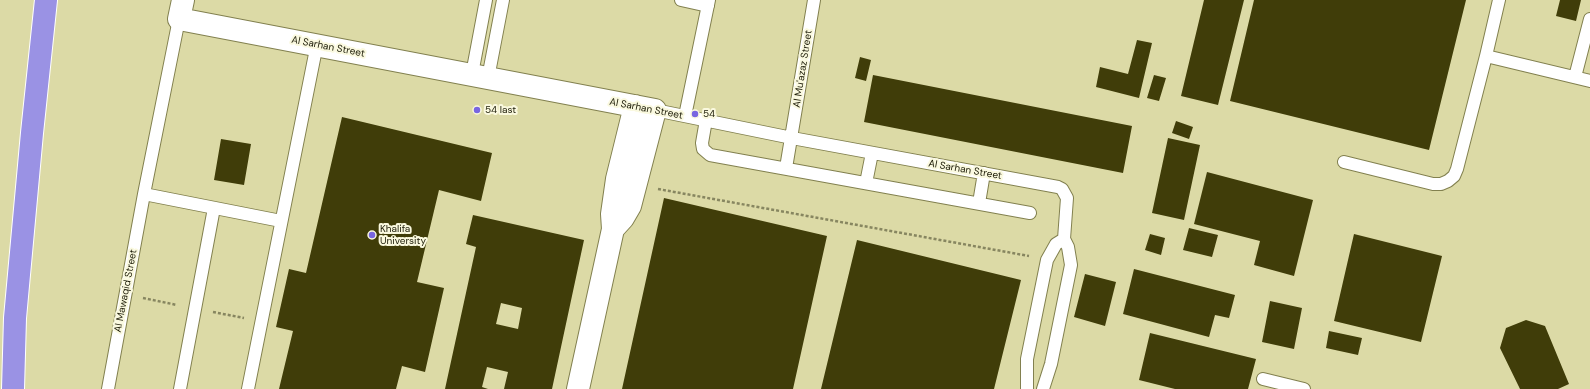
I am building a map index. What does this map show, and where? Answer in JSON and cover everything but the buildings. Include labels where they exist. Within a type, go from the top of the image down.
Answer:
[{"type":"highway","points":[[13,389],[15,318],[46,0]]},
{"type":"street","name":"Al Sarhan Street","points":[[181,9],[317,44],[645,108]]},
{"type":"street","points":[[578,389],[613,229],[623,218],[630,206],[645,108]]},
{"type":"lane","points":[[480,76],[486,0]]},
{"type":"lane","points":[[480,76],[503,0]]},
{"type":"lane","points":[[681,0],[709,3],[685,116]]},
{"type":"lane","name":"Al Mu'azaz Street","points":[[786,168],[814,0]]},
{"type":"lane","points":[[1344,162],[1433,184],[1441,184],[1454,176],[1486,56],[1499,0]]},
{"type":"lane","name":"Al Mawaqid Street","points":[[108,389],[144,194],[181,9]]},
{"type":"lane","points":[[1575,78],[1590,19]]},
{"type":"lane","points":[[248,389],[317,44]]},
{"type":"lane","points":[[1486,56],[1590,81]]},
{"type":"lane","name":"Al Sarhan Street","points":[[645,108],[792,138],[984,173],[1062,189],[1067,198],[1064,239],[1068,247],[1071,265],[1051,364],[1043,389]]},
{"type":"lane","points":[[706,120],[702,143],[703,149],[710,155],[1030,213]]},
{"type":"lane","points":[[866,183],[872,153]]},
{"type":"lane","points":[[979,203],[984,173]]},
{"type":"lane","points":[[144,194],[281,222]]},
{"type":"lane","points":[[180,389],[214,208]]},
{"type":"lane","points":[[1027,389],[1027,359],[1047,260],[1056,244],[1064,239]]},
{"type":"lane","points":[[1263,379],[1304,389]]},
{"type":"path","points":[[656,188],[1034,257]]},
{"type":"place","name":"54 last","points":[[477,110]]},
{"type":"place","name":"54","points":[[695,114]]},
{"type":"place","name":"Khalifa University","points":[[372,235]]}]
